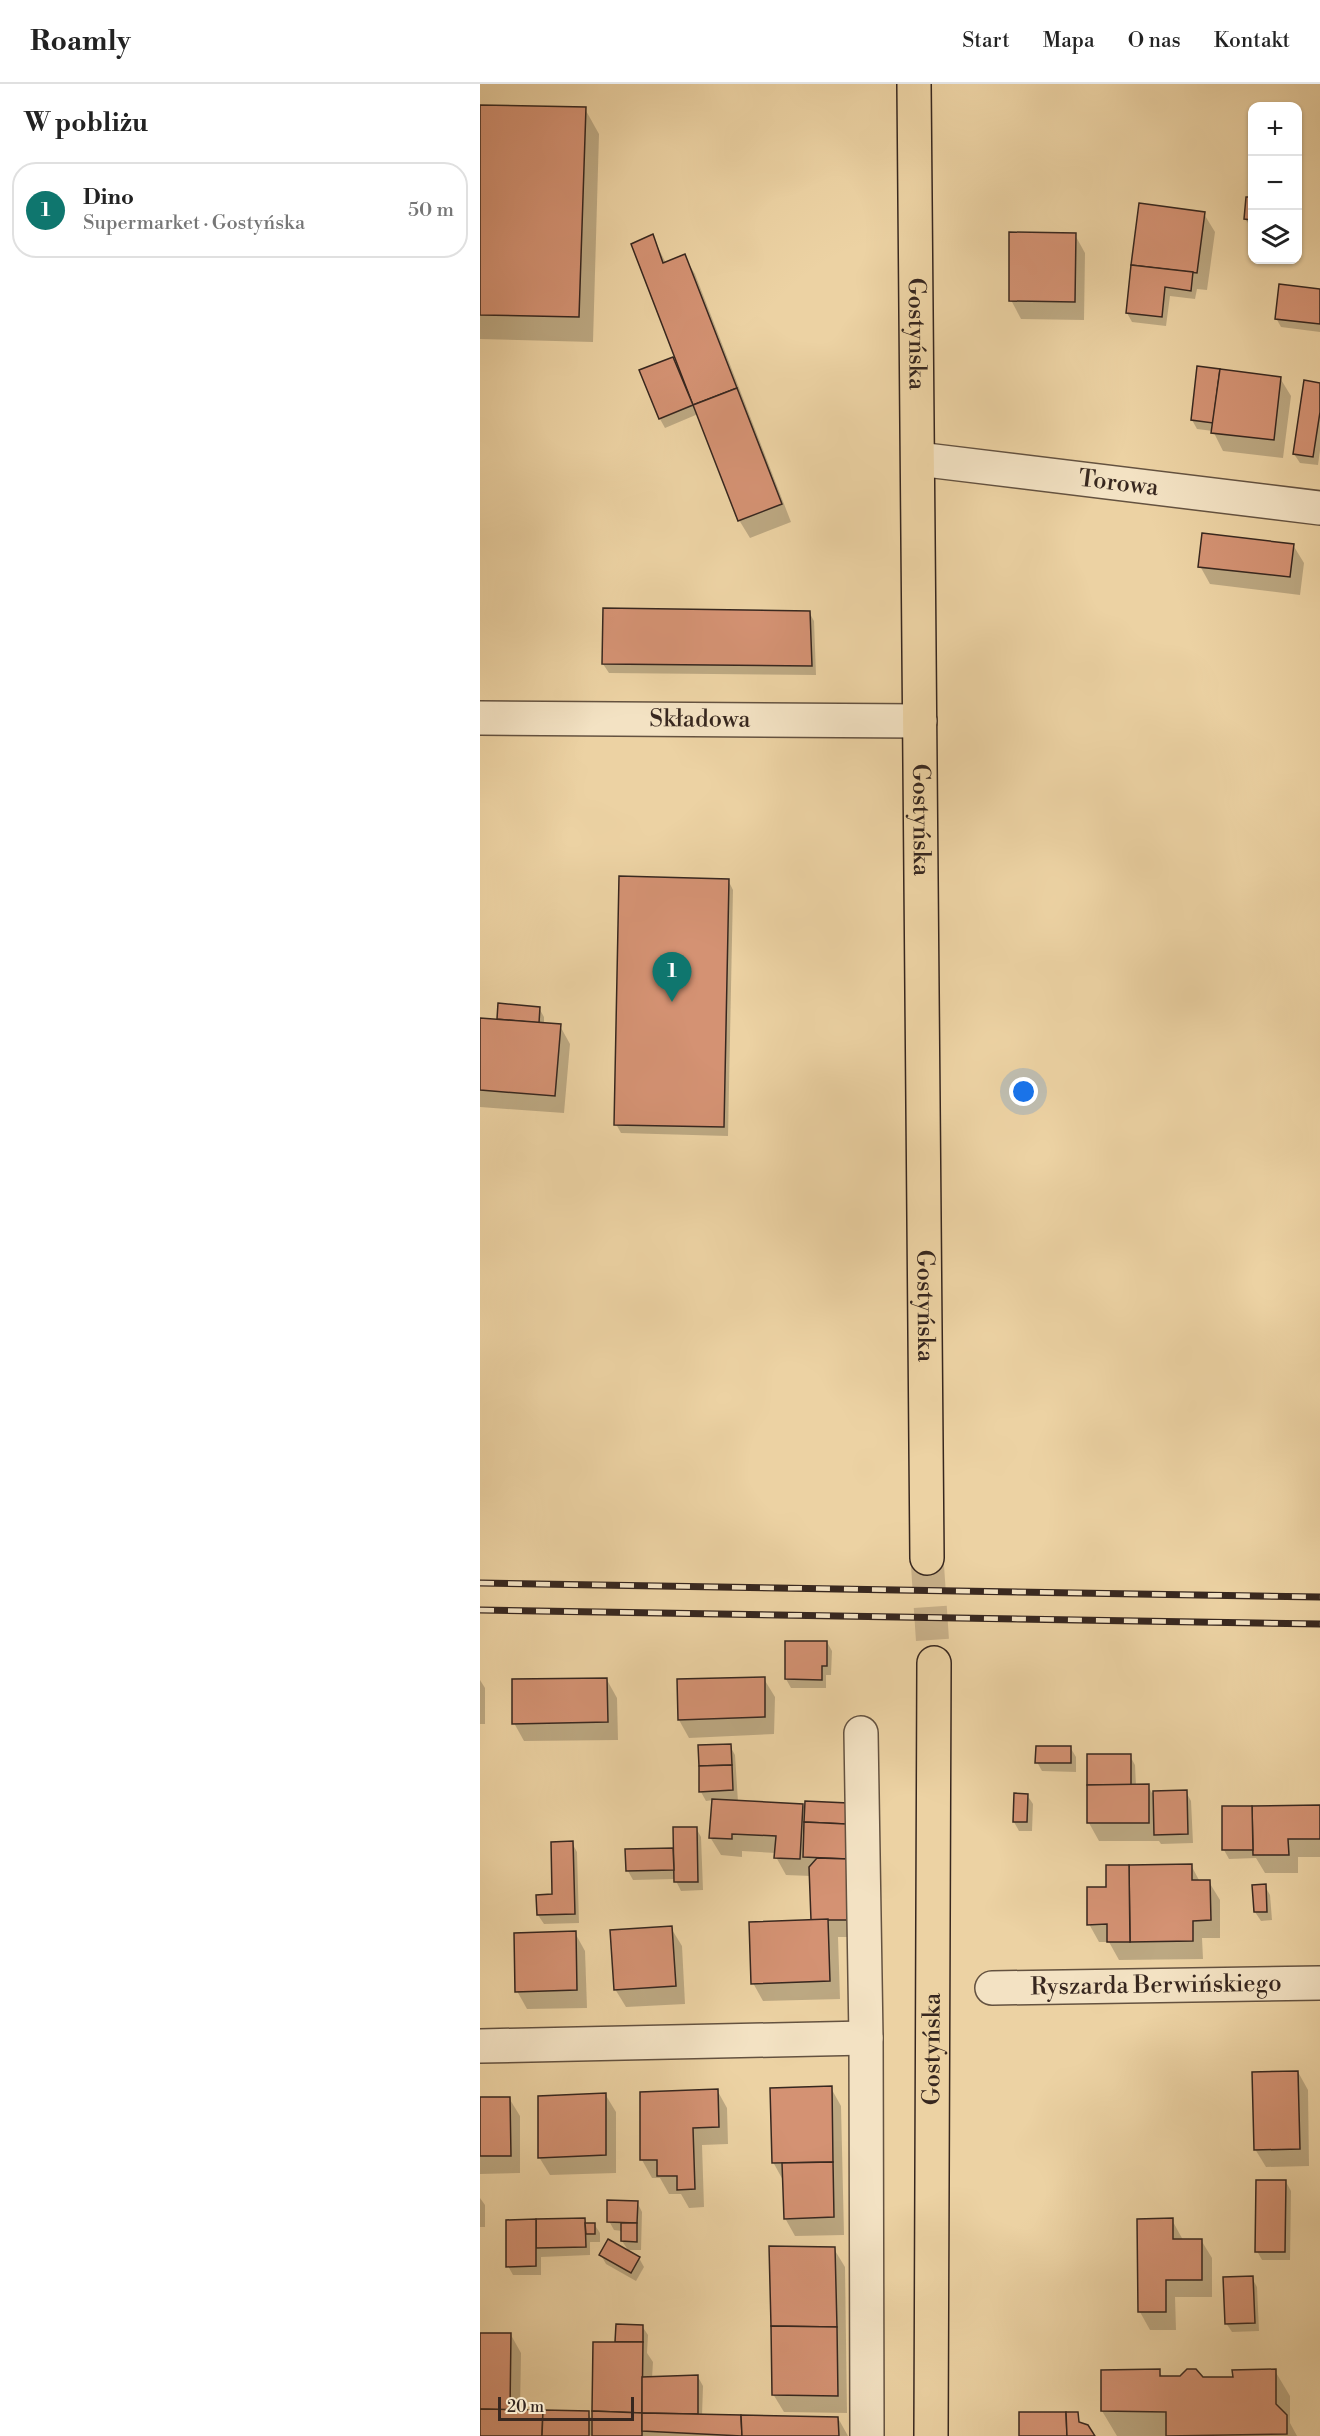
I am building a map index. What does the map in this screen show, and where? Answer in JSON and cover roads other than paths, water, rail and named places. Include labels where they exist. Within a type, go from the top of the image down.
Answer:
[{"type":"main road","name":"Gostyńska","points":[[914,84],[927,1558]]},
{"type":"main road","name":"Gostyńska","points":[[931,2436],[934,1663]]},
{"type":"street","name":"Torowa","points":[[918,459],[1320,508]]},
{"type":"street","name":"Składowa","points":[[480,718],[920,721]]},
{"type":"street","points":[[861,1733],[866,2038],[867,2436]]},
{"type":"street","name":"Ryszarda Berwińskiego","points":[[992,1988],[1320,1983]]},
{"type":"street","points":[[480,2046],[866,2038]]},
{"type":"tunnel","points":[[927,1558],[934,1663]]},
{"type":"railway","points":[[480,1583],[1320,1597]]},
{"type":"railway","points":[[480,1610],[1320,1624]]},
{"type":"place","name":"Dino","points":[[672,1002]]}]
